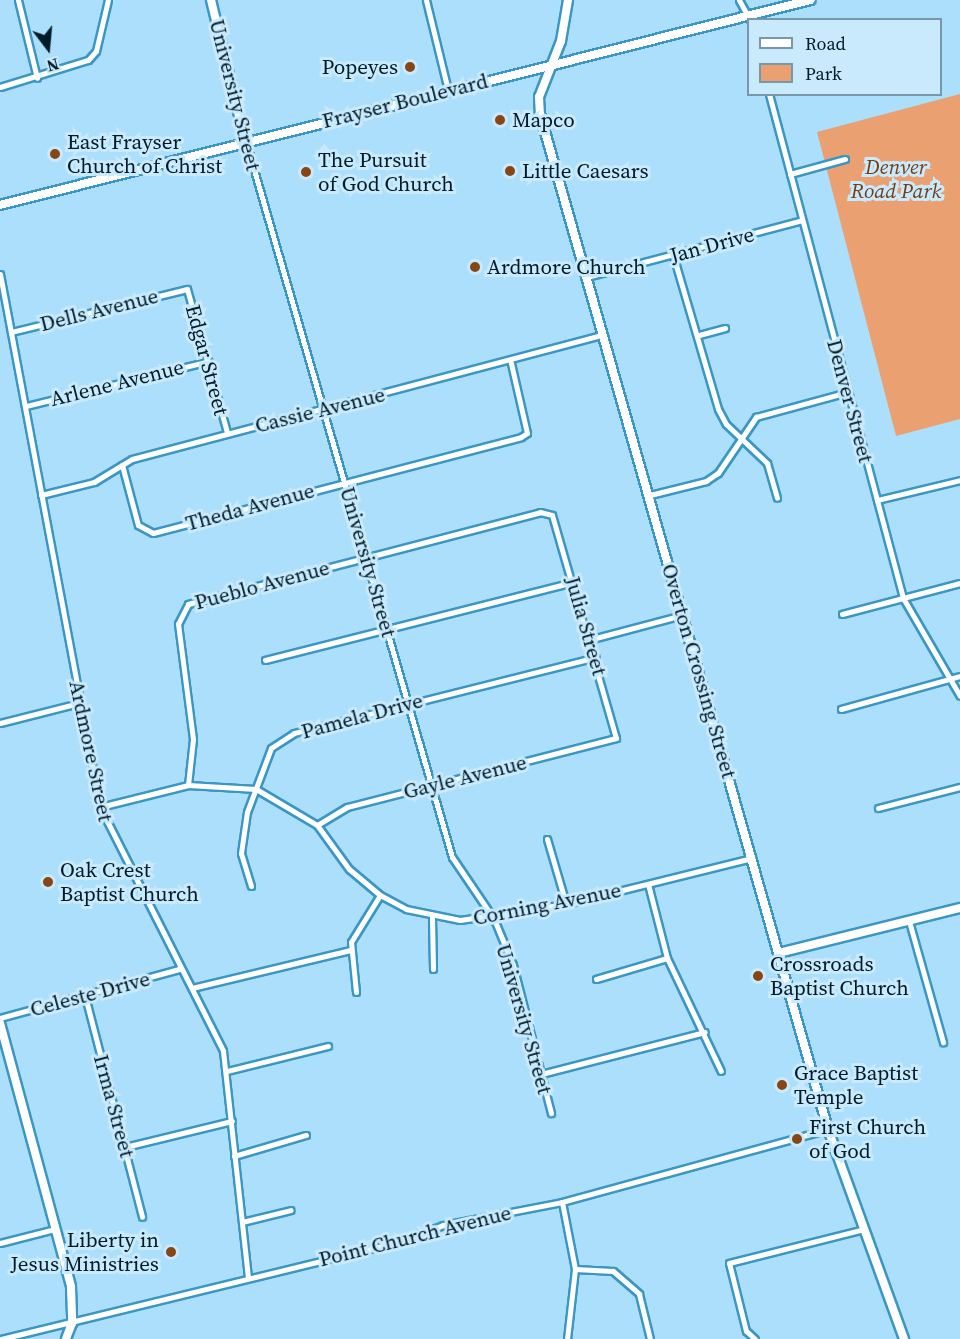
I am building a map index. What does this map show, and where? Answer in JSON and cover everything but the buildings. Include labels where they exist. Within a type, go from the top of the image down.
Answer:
[{"type":"street","points":[[18,0],[37,78]]},
{"type":"street","points":[[0,87],[37,78],[88,60],[108,0]]},
{"type":"street","name":"University Street","points":[[211,0],[245,141],[432,786],[462,878],[494,919],[513,965],[551,1113]]},
{"type":"street","points":[[426,0],[447,90]]},
{"type":"street","name":"Overton Crossing Street","points":[[568,0],[553,63],[539,108],[828,1129],[904,1339]]},
{"type":"street","points":[[739,0],[750,17]]},
{"type":"street","name":"Frayser Boulevard","points":[[0,205],[553,63],[750,17],[810,0]]},
{"type":"street","name":"Denver Street","points":[[770,96],[903,598],[952,678],[960,696]]},
{"type":"street","points":[[790,174],[845,159]]},
{"type":"street","name":"Jan Drive","points":[[587,277],[802,220]]},
{"type":"street","points":[[673,255],[699,335],[718,409],[726,424],[740,434],[767,464],[777,498]]},
{"type":"street","name":"Ardmore Street","points":[[0,274],[100,807],[179,969],[192,988],[227,1071],[248,1276]]},
{"type":"street","name":"Dells Avenue","points":[[11,332],[187,289]]},
{"type":"street","name":"Edgar Street","points":[[187,289],[227,432]]},
{"type":"street","points":[[699,335],[725,328]]},
{"type":"street","name":"Cassie Avenue","points":[[41,495],[94,482],[122,465],[227,432],[511,363],[602,335]]},
{"type":"street","name":"Arlene Avenue","points":[[26,406],[209,361]]},
{"type":"street","name":"Theda Avenue","points":[[122,465],[138,525],[153,533],[528,433],[511,363]]},
{"type":"street","points":[[650,495],[706,481],[718,473],[740,434],[756,417],[848,392]]},
{"type":"street","points":[[877,500],[960,480]]},
{"type":"street","name":"Pueblo Avenue","points":[[188,785],[193,739],[180,611],[188,604],[540,512],[552,515]]},
{"type":"street","name":"Julia Street","points":[[552,515],[592,639],[616,738]]},
{"type":"street","points":[[265,660],[573,582]]},
{"type":"street","points":[[842,614],[960,583]]},
{"type":"street","points":[[592,639],[682,615]]},
{"type":"street","name":"Pamela Drive","points":[[251,886],[241,853],[256,789],[271,748],[294,733],[596,657]]},
{"type":"street","points":[[841,710],[960,676]]},
{"type":"street","points":[[0,723],[79,703]]},
{"type":"street","name":"Gayle Avenue","points":[[317,825],[347,807],[616,738]]},
{"type":"street","name":"Corning Avenue","points":[[100,807],[188,785],[256,789],[317,825],[350,869],[381,895],[432,917],[494,919],[566,904],[753,858]]},
{"type":"street","points":[[878,808],[960,787]]},
{"type":"street","points":[[547,839],[566,904]]},
{"type":"street","points":[[648,884],[667,958],[722,1071]]},
{"type":"street","points":[[356,992],[350,950],[381,895]]},
{"type":"street","points":[[779,953],[960,908]]},
{"type":"street","points":[[432,917],[433,969]]},
{"type":"street","points":[[909,921],[943,1042]]},
{"type":"street","points":[[192,988],[350,950]]},
{"type":"street","points":[[596,979],[667,958]]},
{"type":"street","name":"Celeste Drive","points":[[0,1018],[179,969]]},
{"type":"street","name":"Irma Street","points":[[85,996],[142,1217]]},
{"type":"street","points":[[0,1023],[71,1287],[72,1323],[66,1339]]},
{"type":"street","points":[[541,1074],[705,1032]]},
{"type":"street","points":[[227,1071],[328,1046]]},
{"type":"street","points":[[125,1147],[232,1121]]},
{"type":"street","name":"Point Church Avenue","points":[[1,1339],[72,1323],[248,1276],[399,1242],[443,1225],[562,1202],[828,1129]]},
{"type":"street","points":[[234,1156],[306,1135]]},
{"type":"street","points":[[562,1202],[575,1269],[567,1339]]},
{"type":"street","points":[[242,1222],[291,1210]]},
{"type":"street","points":[[0,1243],[55,1229]]},
{"type":"street","points":[[755,1339],[746,1331],[729,1263],[864,1229]]},
{"type":"street","points":[[575,1269],[613,1271],[639,1294],[650,1339]]},
{"type":"green space","name":"Denver Road Park","points":[[960,94],[960,419],[896,436],[817,132]]},
{"type":"place","name":"Popeyes","points":[[410,67]]},
{"type":"place","name":"Mapco","points":[[500,120]]},
{"type":"place","name":"East Frayser Church of Christ","points":[[55,154]]},
{"type":"place","name":"Little Caesars","points":[[510,171]]},
{"type":"place","name":"The Pursuit of God Church","points":[[306,172]]},
{"type":"place","name":"Ardmore Church","points":[[475,267]]},
{"type":"place","name":"Oak Crest Baptist Church","points":[[48,882]]},
{"type":"place","name":"Crossroads Baptist Church","points":[[758,976]]},
{"type":"place","name":"Grace Baptist Temple","points":[[782,1085]]},
{"type":"place","name":"First Church of God","points":[[797,1139]]},
{"type":"place","name":"Liberty in Jesus Ministries","points":[[171,1252]]}]
